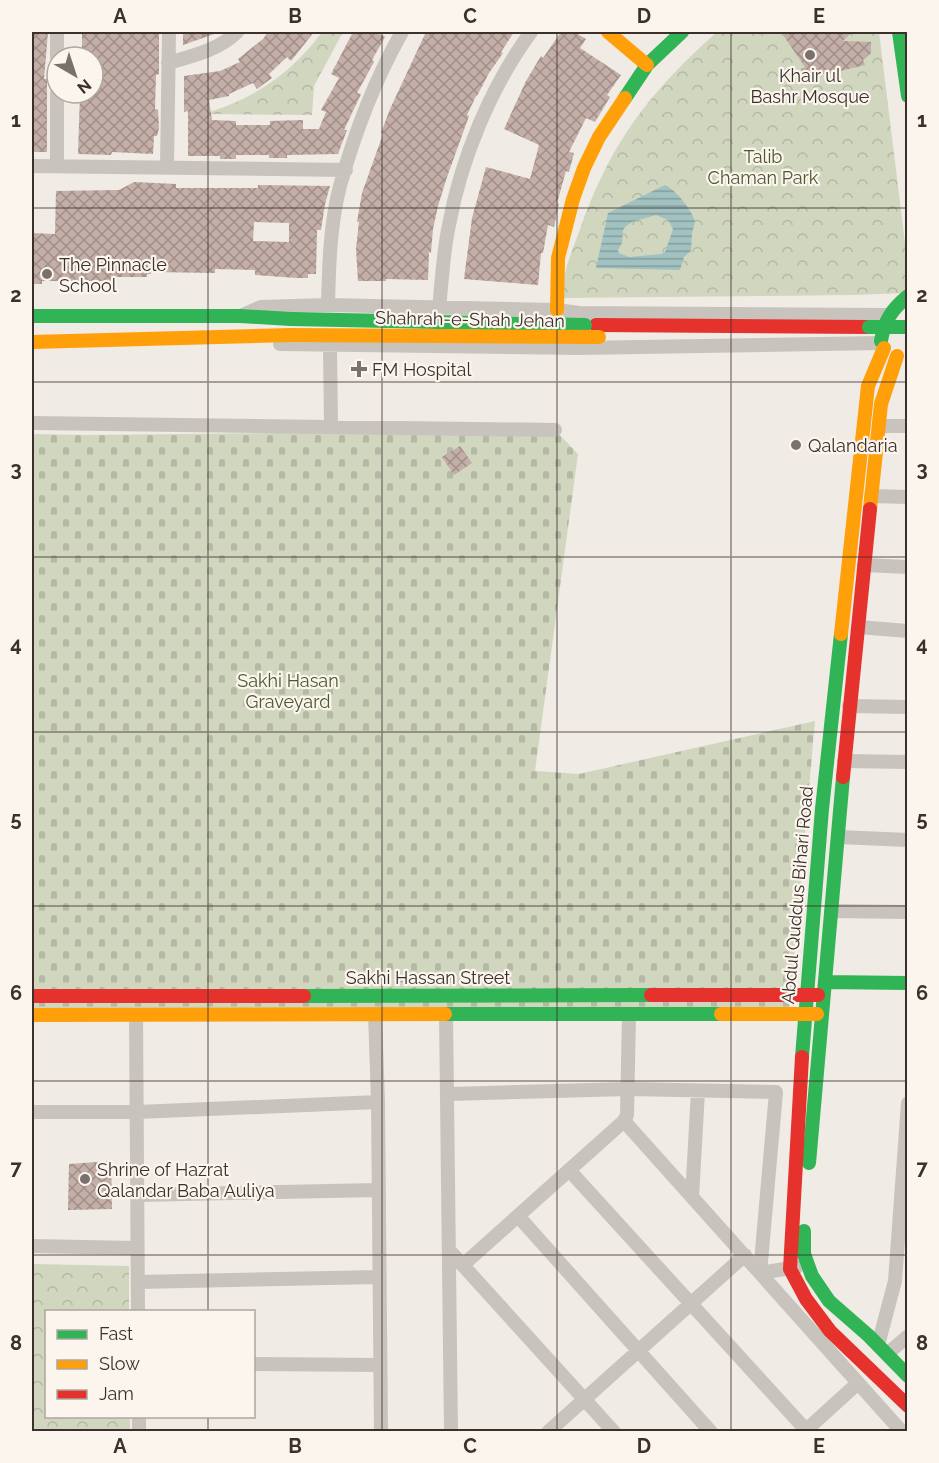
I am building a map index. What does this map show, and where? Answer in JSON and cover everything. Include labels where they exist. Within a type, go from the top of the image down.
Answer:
[{"type":"main road","points":[[608,32],[647,65]]},
{"type":"main road","points":[[557,310],[558,258],[576,189],[599,137],[647,65],[682,32]]},
{"type":"main road","points":[[899,32],[908,96]]},
{"type":"main road","points":[[887,315],[908,296]]},
{"type":"main road","name":"Abdul Quddus Bihari Road","points":[[790,1269],[805,1014],[822,809],[868,386],[882,346],[882,329],[887,315]]},
{"type":"main road","name":"Shahrah-e-Shah Jehan","points":[[32,316],[240,316],[291,319],[728,327],[908,327]]},
{"type":"main road","name":"Shahrah-e-Shah Jehan","points":[[32,342],[260,335],[908,340]]},
{"type":"main road","points":[[882,346],[902,357]]},
{"type":"main road","name":"Abdul Quddus Bihari Road","points":[[902,357],[881,404],[837,837],[804,1221],[804,1254],[812,1276],[829,1301],[908,1376]]},
{"type":"main road","name":"Sakhi Hassan Street","points":[[32,996],[807,995],[824,989],[908,983]]},
{"type":"main road","name":"Sakhi Hassan Street","points":[[32,1015],[822,1013]]},
{"type":"main road","points":[[790,1269],[806,1299],[830,1331],[908,1406]]},
{"type":"street","points":[[167,167],[169,32]]},
{"type":"street","points":[[168,63],[207,51],[231,38],[237,32]]},
{"type":"street","points":[[328,305],[330,250],[340,187],[368,105],[402,32]]},
{"type":"street","points":[[440,308],[448,227],[464,166],[489,100],[518,49],[531,32]]},
{"type":"street","points":[[57,105],[57,165]]},
{"type":"street","points":[[32,166],[345,170]]},
{"type":"street","points":[[240,316],[261,307],[328,305],[557,310],[579,313],[887,315]]},
{"type":"street","points":[[578,348],[579,313]]},
{"type":"street","points":[[260,335],[278,344],[330,346],[578,348],[882,346]]},
{"type":"street","points":[[330,346],[331,427]]},
{"type":"street","points":[[32,423],[555,430]]},
{"type":"street","points":[[879,426],[908,426]]},
{"type":"street","points":[[872,496],[908,497]]},
{"type":"street","points":[[864,565],[908,567]]},
{"type":"street","points":[[858,627],[908,631]]},
{"type":"street","points":[[849,706],[908,707]]},
{"type":"street","points":[[844,761],[908,762]]},
{"type":"street","points":[[837,837],[908,840]]},
{"type":"street","points":[[831,911],[908,912]]},
{"type":"street","points":[[375,1014],[381,1431]]},
{"type":"street","points":[[446,1014],[449,1094],[451,1431]]},
{"type":"street","points":[[463,1266],[624,1120],[627,1115],[629,1014]]},
{"type":"street","points":[[136,1015],[138,1310]]},
{"type":"street","points":[[449,1094],[628,1089],[776,1092],[760,1273]]},
{"type":"street","points":[[692,1197],[698,1090]]},
{"type":"street","points":[[32,1112],[138,1112],[378,1102]]},
{"type":"street","points":[[882,1350],[895,1281],[908,1103]]},
{"type":"street","points":[[624,1120],[902,1431]]},
{"type":"street","points":[[569,1170],[805,1431],[858,1383]]},
{"type":"street","points":[[138,1195],[378,1190]]},
{"type":"street","points":[[518,1216],[711,1431]]},
{"type":"street","points":[[32,1246],[137,1248]]},
{"type":"street","points":[[449,1250],[614,1431]]},
{"type":"street","points":[[549,1431],[745,1255]]},
{"type":"street","points":[[760,1273],[808,1265]]},
{"type":"street","points":[[138,1282],[379,1277]]},
{"type":"street","points":[[882,1350],[908,1336]]},
{"type":"street","points":[[255,1364],[380,1365]]},
{"type":"green space","points":[[322,32],[343,32],[314,86],[312,115],[203,114],[239,101],[270,83],[298,60]]},
{"type":"green space","name":"Talib Chaman Park","points":[[717,32],[879,32],[905,243],[907,293],[562,298],[565,272],[573,249],[591,201],[618,147],[633,122],[651,99]]},
{"type":"green space","name":"Sakhi Hasan Graveyard","points":[[555,430],[578,454],[535,771],[579,774],[815,721],[789,1014],[32,1015],[32,434]]},
{"type":"green space","points":[[32,1264],[129,1266],[129,1310],[45,1310],[45,1418],[130,1418],[130,1431],[32,1432]]},
{"type":"water","points":[[665,185],[674,191],[683,200],[695,221],[691,251],[684,257],[680,270],[596,268],[608,213]],"holes":[[[656,215],[668,220],[673,229],[665,252],[629,257],[619,253],[623,230],[632,222]]]},
{"type":"building","points":[[32,32],[48,32],[47,45],[45,45],[44,79],[45,105],[47,105],[47,152],[32,152]]},
{"type":"building","points":[[82,32],[159,34],[159,74],[156,75],[155,109],[158,110],[159,128],[157,136],[154,136],[153,154],[112,152],[111,155],[78,154],[80,105],[105,105],[105,45],[82,45]]},
{"type":"building","points":[[183,32],[217,32],[217,33],[183,45]]},
{"type":"building","points":[[268,32],[314,32],[291,61],[287,57],[269,74],[272,78],[257,89],[253,83],[229,96],[209,100],[212,120],[236,121],[236,125],[270,125],[270,121],[303,120],[303,129],[319,129],[326,112],[321,110],[339,78],[331,74],[353,32],[376,32],[385,37],[357,93],[361,94],[344,130],[347,130],[338,154],[287,155],[287,158],[269,158],[269,155],[236,155],[236,159],[220,159],[220,156],[188,156],[188,111],[184,112],[184,76],[220,71],[240,62],[238,59],[263,39]]},
{"type":"building","points":[[426,32],[514,32],[467,115],[469,116],[438,206],[431,253],[429,252],[428,280],[358,281],[356,249],[359,222],[357,222],[362,193],[390,109]]},
{"type":"building","points":[[561,32],[574,32],[586,39],[580,48],[621,75],[607,95],[610,97],[595,122],[586,118],[569,152],[574,153],[557,203],[559,204],[554,227],[548,225],[543,253],[541,253],[538,285],[464,279],[472,218],[486,167],[530,179],[539,145],[504,129],[526,81],[541,56],[543,58]]},
{"type":"building","points":[[781,32],[852,32],[843,41],[871,42],[871,53],[863,60],[865,65],[832,73],[804,76],[801,69],[805,67]]},
{"type":"building","points":[[134,182],[176,184],[176,188],[258,188],[258,185],[330,186],[321,230],[317,230],[316,274],[308,274],[308,278],[297,278],[255,275],[255,270],[215,269],[215,273],[151,272],[147,274],[147,277],[115,277],[114,281],[42,281],[42,284],[32,284],[32,233],[55,234],[56,191],[119,190]],"holes":[[[254,222],[289,223],[289,242],[253,241]]]},
{"type":"building","points":[[460,446],[472,463],[454,475],[442,457]]},
{"type":"building","points":[[111,1161],[112,1209],[68,1210],[69,1164]]},
{"type":"traffic: fast","points":[[625,98],[647,65],[682,32]]},
{"type":"traffic: fast","points":[[899,32],[908,96]]},
{"type":"traffic: fast","points":[[881,341],[884,327],[890,316],[908,296]]},
{"type":"traffic: fast","points":[[32,316],[240,316],[291,319]]},
{"type":"traffic: fast","points":[[291,319],[585,325]]},
{"type":"traffic: fast","points":[[869,327],[908,327]]},
{"type":"traffic: fast","points":[[802,1057],[822,809],[841,634]]},
{"type":"traffic: fast","points":[[809,1163],[843,777]]},
{"type":"traffic: fast","points":[[825,982],[908,983]]},
{"type":"traffic: fast","points":[[304,996],[651,995]]},
{"type":"traffic: fast","points":[[445,1014],[721,1014]]},
{"type":"traffic: fast","points":[[804,1231],[804,1254],[812,1276],[829,1301],[869,1336],[908,1376]]},
{"type":"traffic: slow","points":[[608,32],[647,65]]},
{"type":"traffic: slow","points":[[557,310],[558,258],[573,199],[584,168],[599,137],[625,98]]},
{"type":"traffic: slow","points":[[32,342],[291,335]]},
{"type":"traffic: slow","points":[[291,335],[599,337]]},
{"type":"traffic: slow","points":[[841,634],[868,386],[884,348]]},
{"type":"traffic: slow","points":[[870,509],[881,404],[897,356]]},
{"type":"traffic: slow","points":[[32,1015],[445,1014]]},
{"type":"traffic: slow","points":[[721,1014],[817,1014]]},
{"type":"traffic: jam","points":[[596,325],[869,327]]},
{"type":"traffic: jam","points":[[843,777],[870,509]]},
{"type":"traffic: jam","points":[[651,995],[818,995]]},
{"type":"traffic: jam","points":[[32,996],[304,996]]},
{"type":"traffic: jam","points":[[802,1057],[790,1269],[806,1299],[830,1331],[908,1406]]},
{"type":"place","name":"Khair ul Bashr Mosque","points":[[810,55]]},
{"type":"place","name":"The Pinnacle School","points":[[47,274]]},
{"type":"place","name":"FM Hospital","points":[[359,369]]},
{"type":"place","name":"Qalandaria","points":[[796,445]]},
{"type":"place","name":"Shrine of Hazrat Qalandar Baba Auliya","points":[[85,1179]]}]
